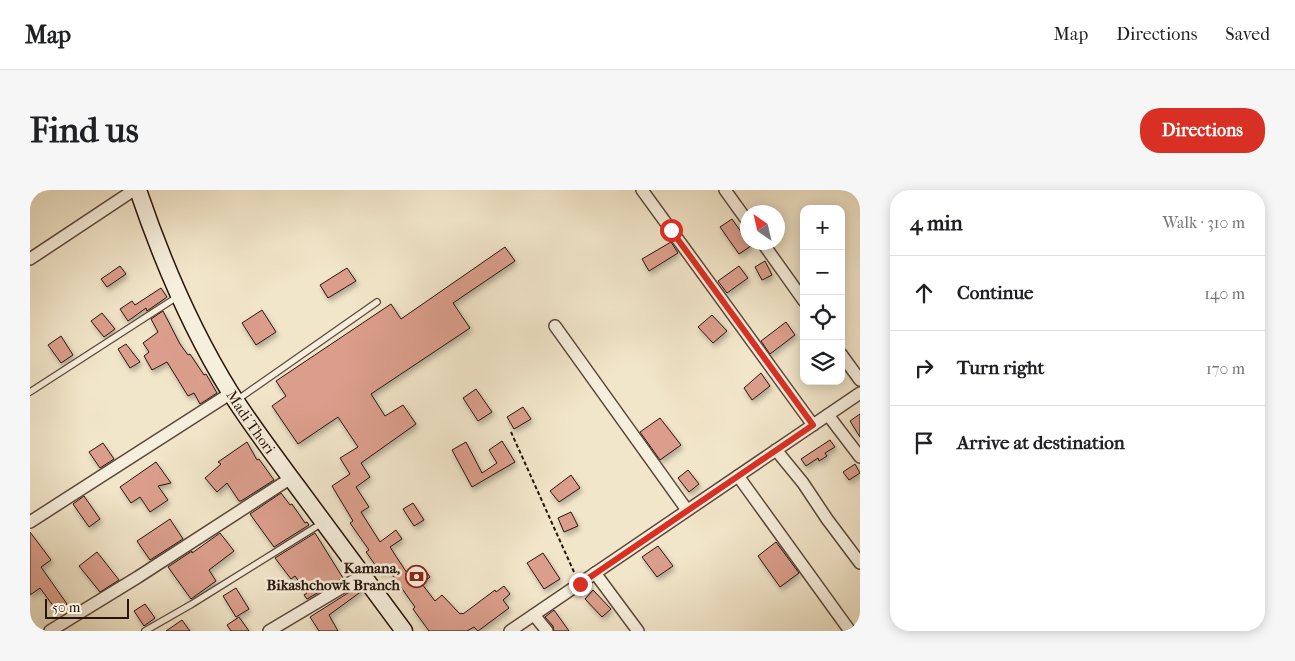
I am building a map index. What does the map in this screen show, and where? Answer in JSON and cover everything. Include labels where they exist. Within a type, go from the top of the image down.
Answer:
[{"type":"main road","name":"Madi Thori","points":[[136,190],[178,296],[206,351],[262,441],[404,631]]},
{"type":"street","points":[[30,259],[136,190]]},
{"type":"street","points":[[642,190],[813,425]]},
{"type":"street","points":[[725,190],[740,211]]},
{"type":"street","points":[[768,250],[800,295]]},
{"type":"street","points":[[556,326],[688,510]]},
{"type":"street","points":[[845,359],[860,380]]},
{"type":"street","points":[[510,631],[860,393]]},
{"type":"street","points":[[30,522],[234,397]]},
{"type":"street","points":[[828,415],[860,457]]},
{"type":"street","points":[[776,450],[860,563]]},
{"type":"street","points":[[738,476],[850,631]]},
{"type":"street","points":[[50,631],[138,577],[291,478]]},
{"type":"street","points":[[595,573],[638,631]]},
{"type":"street","points":[[269,631],[363,575]]},
{"type":"street","points":[[534,614],[547,631]]},
{"type":"lane","points":[[30,392],[178,296]]},
{"type":"lane","points":[[234,397],[377,302]]},
{"type":"lane","points":[[144,631],[323,522]]},
{"type":"path","points":[[511,432],[580,584]]},
{"type":"building","points":[[732,219],[740,230],[740,250],[745,250],[739,254],[720,227]]},
{"type":"building","points":[[671,242],[678,253],[649,271],[642,259]]},
{"type":"building","points":[[505,247],[515,261],[453,303],[470,328],[371,394],[385,416],[403,405],[416,424],[361,463],[370,477],[356,487],[369,507],[361,512],[380,542],[396,530],[402,539],[390,547],[407,573],[410,570],[414,575],[423,567],[430,577],[422,584],[435,601],[442,595],[460,614],[463,614],[495,590],[496,592],[504,586],[510,594],[503,600],[509,608],[478,631],[474,627],[467,631],[429,631],[413,609],[415,607],[388,569],[381,573],[366,552],[369,550],[350,523],[353,521],[332,486],[350,474],[340,458],[358,447],[338,417],[298,444],[272,406],[286,396],[276,381],[391,304],[401,319]]},
{"type":"building","points":[[765,261],[772,275],[762,280],[755,267]]},
{"type":"building","points":[[120,266],[126,274],[107,287],[101,279]]},
{"type":"building","points":[[739,266],[748,278],[727,293],[718,281]]},
{"type":"building","points":[[347,268],[356,281],[328,298],[320,285]]},
{"type":"building","points":[[161,288],[167,297],[147,311],[146,308],[128,321],[120,309],[132,301],[135,305]]},
{"type":"building","points":[[262,310],[276,332],[256,345],[242,323]]},
{"type":"building","points":[[163,311],[180,344],[188,355],[190,354],[204,375],[206,374],[217,393],[200,404],[194,393],[188,396],[167,362],[152,370],[144,356],[149,352],[143,343],[158,332],[151,319]]},
{"type":"building","points":[[102,313],[115,329],[104,337],[91,321]]},
{"type":"building","points":[[712,315],[727,331],[713,343],[698,327]]},
{"type":"building","points":[[786,322],[795,335],[770,354],[761,341]]},
{"type":"building","points":[[61,336],[73,355],[61,363],[48,345]]},
{"type":"building","points":[[126,344],[140,362],[130,368],[118,349]]},
{"type":"building","points":[[761,373],[770,386],[752,400],[744,388]]},
{"type":"building","points":[[476,389],[492,412],[478,421],[463,398]]},
{"type":"building","points":[[523,407],[531,419],[514,429],[507,417]]},
{"type":"building","points":[[860,414],[860,437],[850,421]]},
{"type":"building","points":[[660,418],[681,445],[660,460],[640,432]]},
{"type":"building","points":[[830,440],[835,447],[825,453],[827,456],[819,461],[818,458],[806,466],[801,459]]},
{"type":"building","points":[[502,441],[515,462],[472,487],[452,450],[466,442],[482,473],[497,463],[489,450]]},
{"type":"building","points":[[247,442],[257,460],[259,459],[274,480],[239,501],[227,483],[217,492],[205,478],[221,464],[218,462]]},
{"type":"building","points":[[103,443],[114,459],[100,468],[89,452]]},
{"type":"building","points":[[156,462],[171,483],[158,486],[168,500],[150,512],[140,497],[131,503],[120,487]]},
{"type":"building","points":[[855,464],[860,473],[849,480],[843,472]]},
{"type":"building","points":[[688,470],[699,484],[689,492],[678,478]]},
{"type":"building","points":[[571,475],[580,488],[559,502],[550,491]]},
{"type":"building","points":[[281,493],[290,505],[292,504],[305,523],[307,522],[309,525],[274,547],[250,514]]},
{"type":"building","points":[[84,496],[100,519],[89,527],[73,504]]},
{"type":"building","points":[[413,503],[424,520],[414,526],[403,509]]},
{"type":"building","points":[[571,512],[578,526],[564,532],[558,518]]},
{"type":"building","points":[[170,519],[183,539],[150,560],[137,541]]},
{"type":"building","points":[[30,532],[51,560],[41,567],[67,604],[57,611],[40,588],[30,595]]},
{"type":"building","points":[[220,533],[234,551],[209,570],[216,581],[191,599],[168,567]]},
{"type":"building","points":[[315,533],[343,578],[307,599],[304,595],[307,593],[295,576],[291,579],[275,558]]},
{"type":"building","points":[[776,542],[799,573],[780,587],[758,556]]},
{"type":"building","points":[[658,546],[673,566],[657,577],[642,557]]},
{"type":"building","points":[[97,552],[119,580],[100,592],[79,566]]},
{"type":"building","points":[[543,553],[560,579],[544,589],[527,563]]},
{"type":"building","points":[[359,586],[362,591],[329,615],[338,631],[319,631],[310,617]]},
{"type":"building","points":[[236,588],[249,609],[236,617],[223,596]]},
{"type":"building","points":[[593,590],[611,609],[602,617],[585,599]]},
{"type":"building","points":[[145,604],[155,618],[144,626],[134,611]]},
{"type":"building","points":[[554,610],[569,631],[554,631],[553,626],[545,617]]},
{"type":"building","points":[[239,617],[249,631],[231,631],[227,625]]},
{"type":"building","points":[[182,620],[190,631],[166,631]]},
{"type":"place","name":"Kamana, Bikashchowk Branch","points":[[416,577]]},
{"type":"route","points":[[580,584],[813,425],[671,230]]}]
